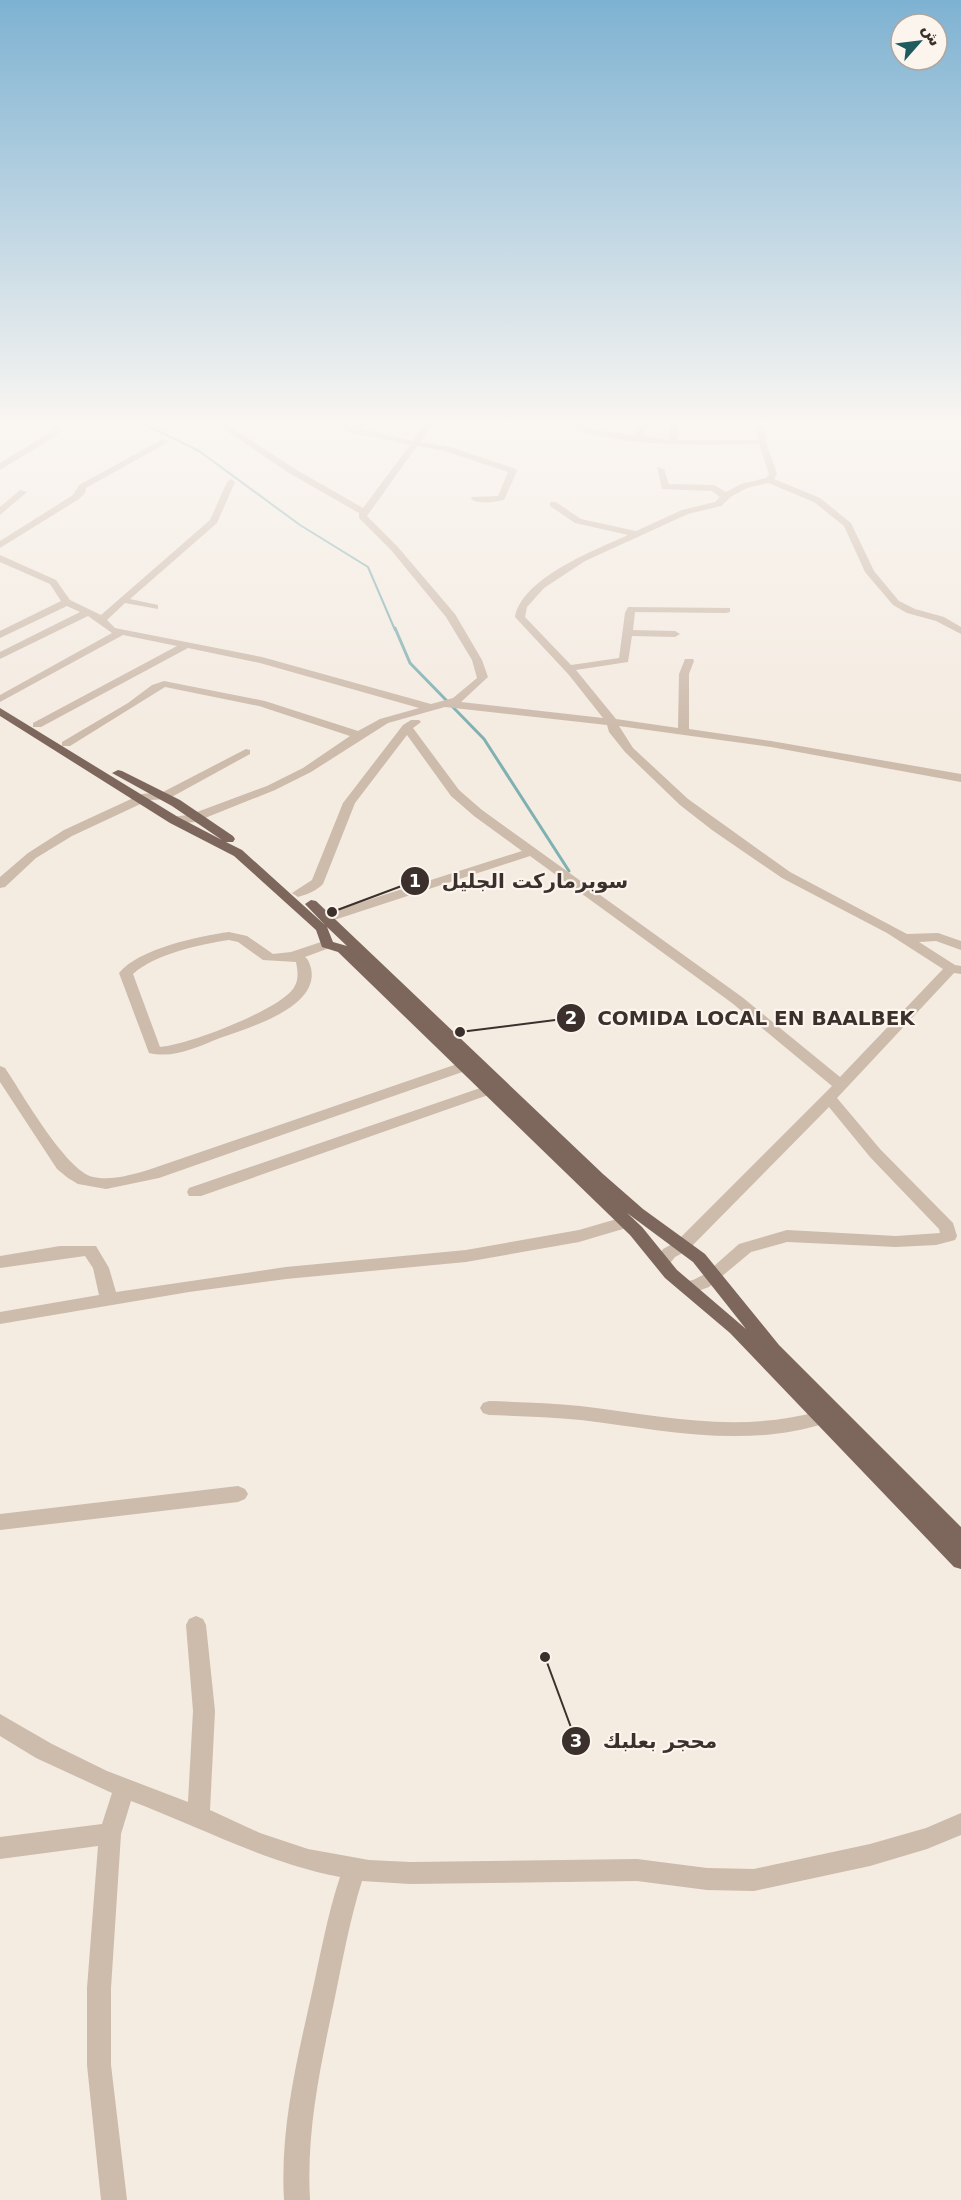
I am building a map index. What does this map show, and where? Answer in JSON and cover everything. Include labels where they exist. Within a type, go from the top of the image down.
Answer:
[{"type":"main road","points":[[0,700],[66,744],[197,817],[244,849],[298,893],[591,1172],[637,1213],[699,1258],[714,1274],[724,1292],[774,1350],[961,1540]]},
{"type":"main road","points":[[0,711],[174,820],[224,845],[251,863],[322,929],[327,944],[343,949],[627,1222],[671,1274],[736,1329],[961,1561]]},
{"type":"street","points":[[0,545],[35,523]]},
{"type":"street","points":[[101,620],[211,523]]},
{"type":"street","points":[[174,820],[197,817],[284,782],[307,770],[359,735],[392,718],[457,700],[481,680],[483,676],[478,662],[451,616],[388,540],[367,523]]},
{"type":"street","points":[[586,523],[638,534]]},
{"type":"street","points":[[662,523],[601,549],[562,570],[541,586],[522,606],[519,613],[524,622],[569,668],[612,722],[615,732],[629,750],[684,802],[786,876],[906,938],[956,969],[830,1099],[682,1246],[669,1253],[662,1263]]},
{"type":"street","points":[[845,523],[854,534],[870,572],[896,603],[911,612],[940,619],[961,631]]},
{"type":"street","points":[[0,558],[53,582],[67,602],[101,620],[110,629],[262,660],[432,708]]},
{"type":"street","points":[[123,600],[150,610],[164,598]]},
{"type":"street","points":[[0,635],[67,602]]},
{"type":"street","points":[[569,668],[624,660],[632,609],[726,610]]},
{"type":"street","points":[[0,656],[88,612]]},
{"type":"street","points":[[0,700],[122,632]]},
{"type":"street","points":[[628,633],[675,634]]},
{"type":"street","points":[[37,725],[188,644]]},
{"type":"street","points":[[683,733],[684,674],[689,661]]},
{"type":"street","points":[[66,744],[164,684],[261,703],[359,735]]},
{"type":"street","points":[[447,704],[612,722],[771,744],[961,778]]},
{"type":"street","points":[[298,893],[313,887],[318,881],[349,803],[407,728],[432,708]]},
{"type":"street","points":[[407,728],[455,793],[531,852],[737,1000],[842,1086]]},
{"type":"street","points":[[0,884],[19,863],[39,849],[141,800],[163,796],[246,752]]},
{"type":"street","points":[[326,918],[531,852]]},
{"type":"street","points":[[291,957],[302,960],[306,971],[305,978],[293,997],[281,1008],[258,1020],[165,1052],[154,1050],[130,978],[126,974],[132,966],[163,953],[227,936],[240,937],[268,958],[291,957],[327,944]]},
{"type":"street","points":[[906,938],[938,938],[961,946]]},
{"type":"street","points":[[0,1071],[63,1165],[77,1178],[106,1184],[153,1174],[463,1066]]},
{"type":"street","points":[[195,1192],[489,1090]]},
{"type":"street","points":[[686,1287],[704,1283],[745,1248],[787,1236],[901,1241],[940,1240],[949,1236],[948,1227],[875,1153],[830,1099]]},
{"type":"street","points":[[0,1318],[261,1276],[466,1256],[579,1236],[627,1222]]},
{"type":"street","points":[[0,1262],[60,1252],[90,1250],[101,1268],[109,1299]]},
{"type":"street","points":[[489,1408],[564,1411],[652,1424],[716,1429],[778,1427],[820,1418]]},
{"type":"street","points":[[0,1522],[238,1494]]},
{"type":"street","points":[[196,1624],[204,1711],[198,1816]]},
{"type":"street","points":[[0,1724],[44,1751],[124,1789],[198,1816],[281,1852],[354,1869],[410,1873],[637,1870],[707,1879],[754,1880],[870,1855],[927,1838],[961,1824]]},
{"type":"street","points":[[114,2200],[98,2036],[99,1959],[110,1834],[124,1789]]},
{"type":"street","points":[[0,1848],[110,1834]]},
{"type":"street","points":[[297,2200],[297,2142],[306,2085],[330,1961],[354,1869]]},
{"type":"waterway","points":[[297,523],[368,567],[395,630]]},
{"type":"waterway","points":[[395,628],[410,663],[484,739],[569,871]]},
{"type":"place","name":"سوبرماركت الجليل","points":[[332,912]]},
{"type":"place","name":"COMIDA LOCAL EN BAALBEK","points":[[460,1032]]},
{"type":"place","name":"محجر بعلبك","points":[[545,1657]]}]
